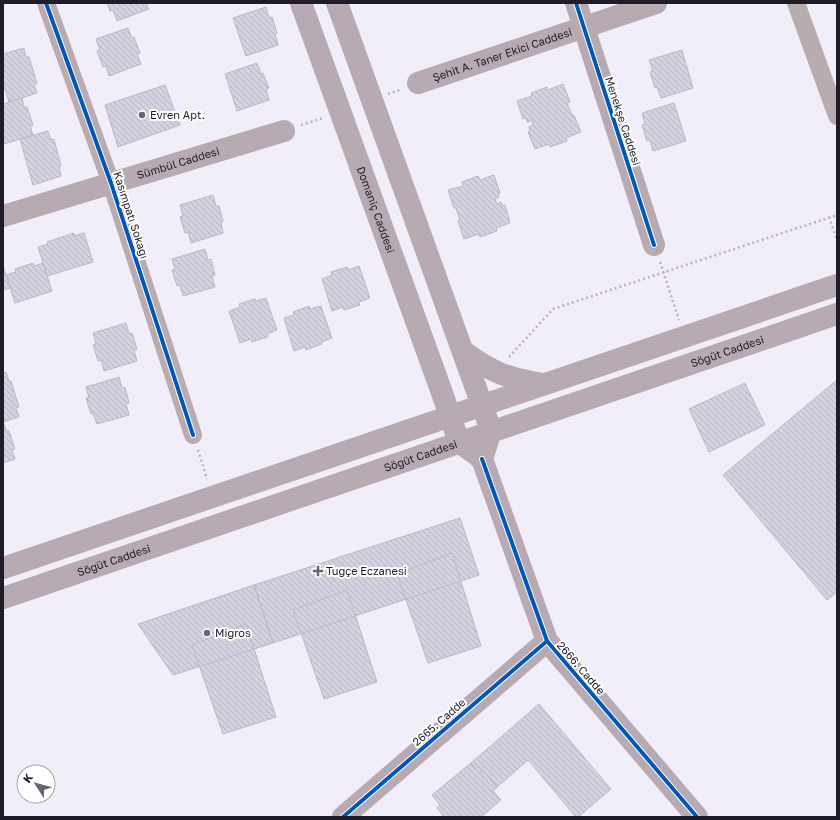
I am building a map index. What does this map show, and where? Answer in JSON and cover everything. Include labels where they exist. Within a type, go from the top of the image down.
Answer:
[{"type":"main road","name":"Domaniç Caddesi","points":[[301,3],[459,442]]},
{"type":"main road","points":[[337,3],[464,352],[491,431],[482,459],[459,442]]},
{"type":"main road","name":"Menekşe Caddesi","points":[[576,3],[654,245]]},
{"type":"main road","name":"Şehit A. Taner Ekici Caddesi","points":[[418,84],[656,3]]},
{"type":"main road","name":"Sümbül Caddesi","points":[[3,216],[284,131]]},
{"type":"main road","points":[[3,568],[837,285]]},
{"type":"main road","name":"Söğüt Caddesi","points":[[3,598],[837,314]]},
{"type":"main road","points":[[464,352],[495,372],[519,380],[545,384]]},
{"type":"main road","name":"2666. Cadde","points":[[482,459],[546,641],[698,817]]},
{"type":"main road","name":"2665. Cadde","points":[[343,817],[546,641]]},
{"type":"street","name":"Kasımpatı Sokağı","points":[[46,3],[111,183],[193,435]]},
{"type":"street","points":[[796,3],[837,116]]},
{"type":"path","points":[[372,99],[418,84]]},
{"type":"path","points":[[284,131],[340,112]]},
{"type":"path","points":[[495,372],[553,309],[837,215]]},
{"type":"path","points":[[829,217],[837,240]]},
{"type":"path","points":[[654,245],[684,337]]},
{"type":"path","points":[[193,435],[213,497]]},
{"type":"building","points":[[107,3],[146,3],[149,9],[117,21],[113,10],[110,11]]},
{"type":"building","points":[[266,7],[269,18],[272,17],[277,33],[275,34],[278,45],[246,56],[233,18]]},
{"type":"building","points":[[128,28],[132,38],[134,37],[140,53],[137,54],[141,64],[109,76],[106,66],[103,67],[97,51],[100,50],[96,39]]},
{"type":"building","points":[[24,48],[26,57],[29,57],[37,83],[34,84],[37,93],[9,102],[3,83],[3,54]]},
{"type":"building","points":[[682,50],[693,88],[661,98],[657,87],[655,88],[650,72],[653,71],[649,60]]},
{"type":"building","points":[[257,63],[269,88],[266,89],[269,100],[237,111],[225,74]]},
{"type":"building","points":[[563,84],[570,102],[567,103],[581,132],[566,138],[567,141],[550,147],[549,144],[535,149],[528,132],[530,131],[529,127],[533,125],[532,121],[527,122],[526,118],[523,119],[517,101],[532,96],[531,93],[547,87],[548,90]]},
{"type":"building","name":"Evren Apt.","points":[[165,85],[180,125],[118,147],[105,105]]},
{"type":"building","points":[[22,98],[24,107],[27,107],[33,125],[30,126],[33,135],[4,144],[3,104]]},
{"type":"building","points":[[674,103],[686,141],[653,151],[650,140],[647,141],[642,125],[645,124],[642,113]]},
{"type":"building","points":[[48,131],[51,140],[54,139],[61,166],[59,167],[61,176],[33,185],[20,139]]},
{"type":"building","points":[[494,175],[500,193],[498,193],[499,197],[495,199],[497,204],[501,202],[502,206],[505,205],[510,223],[496,228],[497,231],[480,237],[479,234],[464,239],[458,221],[460,220],[448,190],[463,186],[462,182],[478,176],[480,180]]},
{"type":"building","points":[[213,195],[216,206],[219,206],[223,221],[221,223],[223,233],[191,243],[188,232],[185,233],[180,217],[183,216],[180,205]]},
{"type":"building","points":[[74,233],[74,236],[84,233],[93,262],[47,276],[38,247],[48,244],[47,242]]},
{"type":"building","points":[[205,249],[208,260],[211,259],[215,275],[212,276],[215,287],[183,296],[180,285],[177,286],[172,270],[175,269],[172,259]]},
{"type":"building","points":[[33,263],[34,266],[43,263],[52,291],[15,303],[6,275],[16,272],[15,269]]},
{"type":"building","points":[[3,265],[10,288],[3,290]]},
{"type":"building","points":[[359,266],[370,298],[359,302],[360,305],[344,310],[343,307],[332,311],[322,279],[332,275],[331,272],[347,267],[348,270]]},
{"type":"building","points":[[266,298],[277,330],[267,334],[268,337],[252,342],[251,339],[240,343],[229,311],[240,307],[239,304],[255,299],[256,301]]},
{"type":"building","points":[[309,306],[310,309],[321,306],[332,338],[321,342],[322,344],[306,350],[305,347],[294,351],[284,318],[294,315],[293,312]]},
{"type":"building","points":[[126,323],[129,334],[132,333],[137,349],[134,350],[137,361],[104,371],[101,360],[98,361],[93,345],[96,344],[93,333]]},
{"type":"building","points":[[6,372],[9,381],[11,381],[19,407],[16,408],[19,417],[3,422],[3,373]]},
{"type":"building","points":[[119,377],[122,388],[125,387],[129,403],[126,404],[129,415],[97,424],[93,413],[91,414],[86,398],[89,398],[86,387]]},
{"type":"building","points":[[837,380],[837,592],[827,600],[723,475]]},
{"type":"building","points":[[745,383],[765,425],[709,452],[689,409]]},
{"type":"building","points":[[3,422],[7,431],[9,431],[15,449],[12,450],[15,459],[3,463]]},
{"type":"building","points":[[460,518],[479,575],[273,643],[254,585]]},
{"type":"building","points":[[452,553],[481,646],[428,663],[397,574]]},
{"type":"building","name":"Migros","points":[[254,585],[273,643],[173,675],[138,624]]},
{"type":"building","points":[[347,590],[377,682],[324,699],[293,610]]},
{"type":"building","points":[[246,624],[276,717],[223,734],[192,645]]},
{"type":"building","points":[[539,704],[611,789],[578,817],[576,817],[528,760],[497,787],[483,770],[479,773],[471,763]]},
{"type":"building","points":[[471,763],[479,773],[483,770],[497,787],[493,791],[501,800],[481,817],[444,817],[437,808],[440,805],[432,795]]},
{"type":"cycle path","points":[[46,3],[111,183],[193,435]]},
{"type":"cycle path","points":[[576,3],[654,245]]},
{"type":"cycle path","points":[[482,459],[547,641],[697,817]]},
{"type":"cycle path","points":[[343,817],[547,641]]},
{"type":"place","name":"Evren Apt.","points":[[142,115]]},
{"type":"place","name":"Tuğçe Eczanesi","points":[[318,571]]},
{"type":"place","name":"Migros","points":[[207,633]]}]
